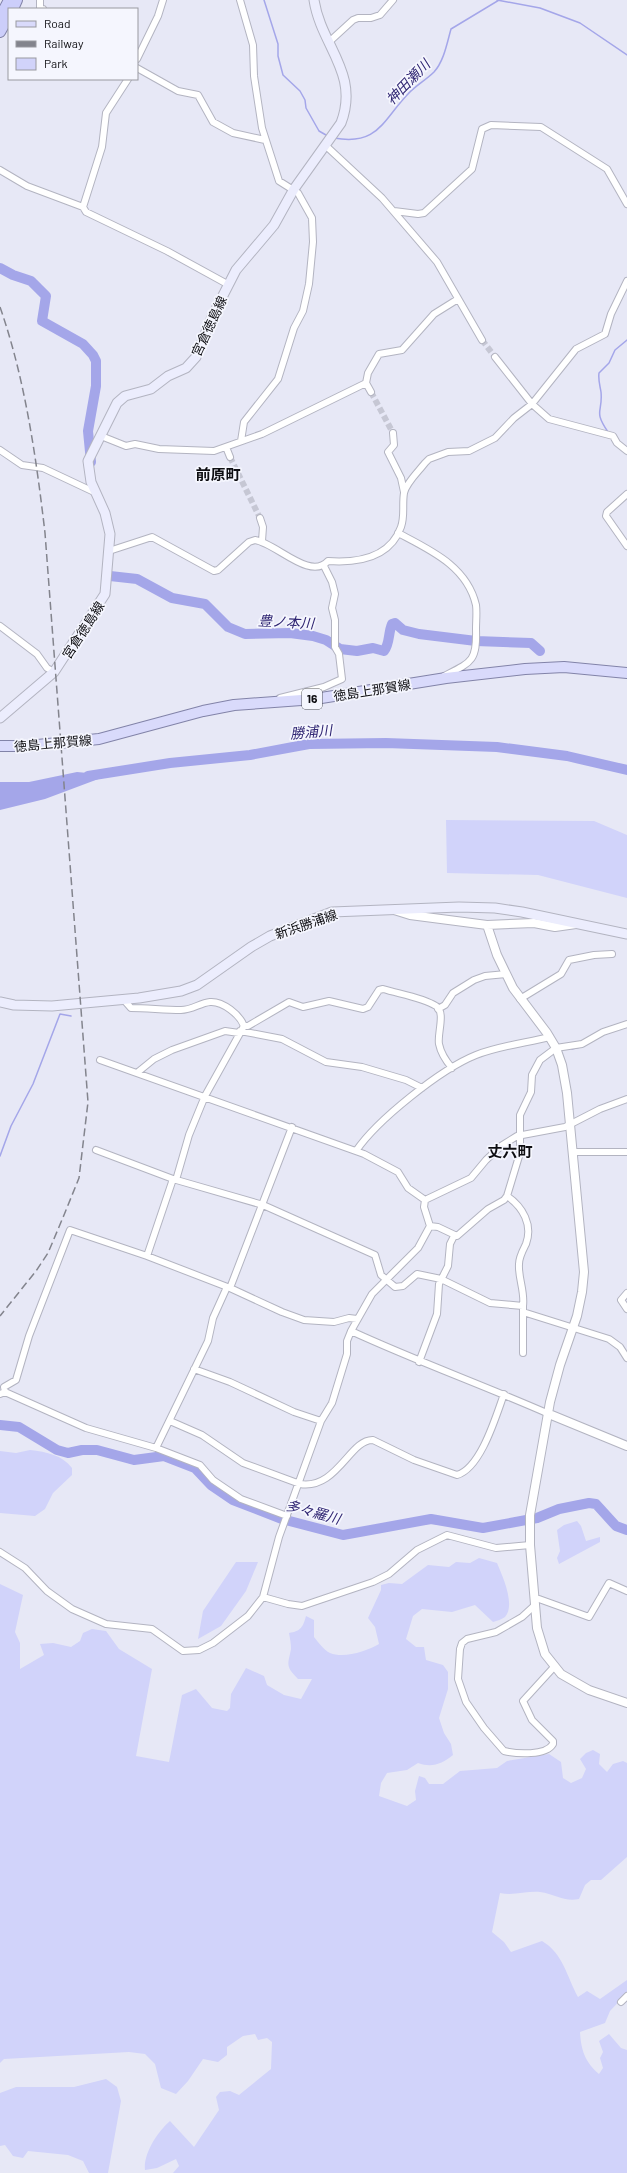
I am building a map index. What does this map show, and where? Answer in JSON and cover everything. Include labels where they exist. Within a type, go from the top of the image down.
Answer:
[{"type":"highway","points":[[0,17],[9,0]]},
{"type":"highway","points":[[0,32],[8,18]]},
{"type":"main road","name":"宮倉徳島線","points":[[0,718],[54,672],[106,594],[110,551],[109,526],[94,492],[88,461],[120,399],[151,389],[191,364],[202,346],[212,317],[228,285],[242,262],[274,225],[294,189],[341,123],[348,97],[344,77],[317,14],[314,0]]},
{"type":"main road","name":"徳島上那賀線","points":[[0,746],[27,746],[99,739],[219,708],[315,699],[437,680],[525,669],[564,667],[627,673]]},
{"type":"main road","name":"新浜勝浦線","points":[[0,1002],[14,1005],[52,1006],[124,1000],[165,994],[197,985],[250,947],[298,924],[332,912],[391,909],[495,908],[627,934]]},
{"type":"street","points":[[138,57],[158,16],[163,0]]},
{"type":"street","points":[[240,0],[253,45],[254,76],[265,140],[279,181],[294,189],[312,218],[313,242],[309,284],[303,311],[294,328],[278,379],[244,422],[241,441]]},
{"type":"street","points":[[329,42],[353,20],[358,18],[371,18],[380,15],[394,0]]},
{"type":"street","points":[[138,69],[178,91],[198,95],[213,122],[233,133],[265,140]]},
{"type":"street","points":[[83,207],[102,147],[106,113],[127,80]]},
{"type":"street","points":[[394,212],[424,213],[465,177],[472,169],[482,129],[491,125],[541,127],[607,169],[627,204]]},
{"type":"street","points":[[325,145],[394,212],[437,262],[482,340]]},
{"type":"street","points":[[0,170],[26,186],[83,207],[86,212],[167,251],[228,285]]},
{"type":"street","points":[[404,492],[429,459],[448,452],[469,451],[491,441],[514,418],[532,404],[576,349],[605,334],[610,314],[627,281]]},
{"type":"street","points":[[371,392],[366,383],[368,373],[379,354],[402,350],[434,314],[458,299]]},
{"type":"street","points":[[495,358],[532,404],[549,419],[610,436],[627,451]]},
{"type":"street","points":[[101,436],[126,446],[135,444],[160,449],[192,449],[204,451],[226,447],[262,434],[366,383]]},
{"type":"street","points":[[110,551],[152,537],[214,571],[218,570],[249,542],[255,540],[262,541],[303,565],[319,567],[324,566],[328,561],[356,562],[371,558],[394,541],[405,510],[404,492],[401,478],[388,452],[394,445],[393,433]]},
{"type":"street","points":[[226,447],[230,457]]},
{"type":"street","points":[[0,450],[22,465],[43,468],[94,492]]},
{"type":"street","points":[[627,494],[607,512],[606,516],[627,546]]},
{"type":"street","points":[[260,518],[262,527],[262,541]]},
{"type":"street","points":[[398,533],[436,554],[453,566],[464,577],[476,606],[476,646],[471,661],[437,680]]},
{"type":"street","points":[[278,702],[281,698],[324,687],[342,679],[339,654],[335,647],[332,608],[335,594],[332,582],[324,566]]},
{"type":"street","points":[[0,626],[37,654],[47,668],[54,672]]},
{"type":"street","points":[[391,909],[410,916],[487,924],[534,923],[555,927],[579,924]]},
{"type":"street","points":[[487,924],[489,934],[506,974],[520,999],[550,1037],[556,1048],[566,1078],[584,1272],[582,1292],[560,1365],[548,1414],[531,1506],[530,1545],[534,1603],[540,1642],[545,1654],[554,1667],[574,1683],[589,1690],[627,1703]]},
{"type":"street","points":[[520,999],[561,974],[569,960],[594,955],[612,954]]},
{"type":"street","points":[[438,1009],[445,1005],[453,993],[474,980],[485,976],[506,974]]},
{"type":"street","points":[[147,1256],[175,1180],[189,1134],[205,1096],[241,1030],[289,1002],[303,1007],[329,1000],[363,1008],[368,1007],[379,990],[383,989],[413,997],[437,1006],[440,1012],[439,1044],[445,1059],[452,1068]]},
{"type":"street","points":[[124,1000],[131,1008],[179,1010],[189,1009],[210,1002],[219,1003],[238,1014],[241,1030]]},
{"type":"street","points":[[430,1226],[438,1227],[454,1236],[459,1235],[470,1223],[507,1196],[519,1158],[520,1115],[531,1092],[534,1068],[548,1052],[556,1048],[582,1044],[603,1032],[627,1024]]},
{"type":"street","points":[[138,1072],[154,1059],[172,1050],[225,1031],[241,1030],[282,1039],[326,1062],[362,1067],[406,1080],[422,1088]]},
{"type":"street","points":[[356,1151],[389,1116],[422,1088],[452,1068],[487,1051],[550,1037]]},
{"type":"street","points":[[100,1060],[138,1072],[244,1111],[292,1126],[382,1162],[398,1172],[408,1188],[425,1200]]},
{"type":"street","points":[[425,1200],[471,1178],[486,1160],[501,1146],[520,1135],[570,1125],[600,1109],[627,1099]]},
{"type":"street","points":[[156,1448],[208,1341],[213,1318],[228,1288],[263,1205],[292,1126]]},
{"type":"street","points":[[96,1150],[175,1180],[263,1205],[375,1255],[381,1275],[395,1287],[403,1286],[417,1274],[441,1279],[490,1303],[523,1309],[609,1339],[620,1347],[627,1358]]},
{"type":"street","points":[[573,1152],[627,1152]]},
{"type":"street","points":[[507,1196],[522,1210],[528,1227],[527,1242],[519,1262],[524,1291],[523,1353]]},
{"type":"street","points":[[0,1552],[25,1568],[47,1591],[72,1609],[106,1624],[152,1629],[184,1651],[199,1650],[213,1643],[248,1616],[263,1596],[279,1537],[300,1484],[321,1421],[332,1403],[347,1354],[346,1340],[372,1294],[418,1248],[430,1226],[424,1207],[425,1200]]},
{"type":"street","points":[[286,1519],[241,1499],[214,1480],[200,1465],[156,1448],[86,1428],[2,1393],[4,1387],[16,1380],[29,1336],[70,1230],[147,1256],[304,1320],[334,1322],[349,1318],[357,1319]]},
{"type":"street","points":[[418,1362],[437,1314],[438,1291],[441,1279],[448,1266],[450,1244],[454,1236]]},
{"type":"street","points":[[627,1293],[621,1300],[627,1309]]},
{"type":"street","points":[[351,1331],[418,1362],[504,1394],[548,1414],[627,1446]]},
{"type":"street","points":[[194,1369],[230,1382],[294,1412],[321,1421]]},
{"type":"street","points":[[170,1421],[202,1435],[243,1463],[305,1485],[328,1478],[358,1446],[367,1440],[379,1442],[414,1460],[457,1475],[461,1474],[480,1454],[504,1394]]},
{"type":"street","points":[[263,1596],[288,1604],[302,1606],[373,1582],[389,1574],[416,1550],[447,1535],[496,1548],[530,1545]]},
{"type":"street","points":[[554,1667],[523,1701],[532,1720],[553,1741],[551,1748],[528,1754],[504,1751],[484,1728],[466,1702],[458,1679],[460,1649],[462,1643],[467,1639],[496,1632],[522,1616],[539,1598],[589,1617],[609,1583],[627,1591]]},
{"type":"street","points":[[621,2002],[627,1996]]},
{"type":"green space","points":[[446,820],[594,821],[627,835],[627,898],[538,875],[447,873]]},
{"type":"green space","points":[[30,1450],[48,1453],[59,1457],[72,1468],[72,1475],[53,1493],[45,1509],[35,1516],[0,1513],[0,1451],[16,1453]]},
{"type":"green space","points":[[577,1521],[581,1526],[586,1541],[600,1537],[600,1542],[559,1564],[557,1558],[560,1551],[557,1530],[564,1525]]},
{"type":"green space","points":[[479,1558],[497,1563],[505,1582],[509,1598],[508,1612],[505,1617],[493,1622],[475,1605],[452,1612],[422,1609],[413,1616],[406,1639],[416,1647],[424,1647],[426,1660],[443,1665],[448,1672],[448,1689],[439,1718],[444,1733],[451,1744],[453,1755],[445,1761],[437,1764],[428,1765],[418,1763],[407,1770],[387,1773],[381,1783],[379,1796],[407,1806],[416,1800],[415,1791],[419,1776],[425,1778],[429,1784],[443,1784],[460,1771],[497,1768],[507,1761],[549,1754],[561,1762],[563,1778],[571,1783],[582,1778],[586,1769],[580,1759],[586,1753],[593,1750],[600,1754],[599,1764],[607,1772],[613,1764],[623,1761],[627,1763],[627,1857],[601,1880],[591,1880],[585,1885],[579,1899],[564,1899],[540,1892],[510,1894],[500,1893],[492,1932],[504,1942],[511,1952],[542,1941],[549,1946],[564,1966],[578,1997],[587,1991],[600,1999],[627,1980],[627,1993],[610,2011],[605,2023],[580,2032],[581,2044],[587,2060],[599,2074],[603,2068],[600,2058],[603,2052],[599,2041],[609,2034],[621,2048],[627,2050],[627,2173],[173,2173],[179,2166],[176,2159],[157,2168],[145,2170],[146,2157],[152,2143],[165,2125],[170,2121],[194,2147],[219,2110],[216,2097],[220,2092],[230,2091],[239,2095],[271,2069],[272,2042],[267,2038],[258,2040],[255,2034],[243,2036],[227,2047],[227,2055],[218,2062],[203,2059],[188,2081],[176,2094],[161,2088],[155,2064],[145,2054],[129,2052],[4,2059],[0,2063],[0,1584],[23,1595],[15,1632],[20,1643],[20,1669],[44,1655],[40,1644],[53,1643],[71,1647],[80,1641],[83,1633],[92,1629],[106,1631],[119,1649],[152,1669],[136,1756],[169,1762],[182,1695],[196,1689],[212,1708],[227,1711],[230,1708],[231,1694],[246,1668],[264,1676],[267,1685],[284,1695],[301,1699],[312,1679],[298,1679],[289,1668],[288,1662],[291,1649],[289,1633],[301,1628],[306,1616],[314,1620],[314,1637],[328,1652],[336,1655],[348,1655],[362,1652],[379,1644],[375,1627],[368,1618],[381,1590],[381,1585],[389,1583],[402,1584],[428,1565],[449,1567],[456,1562],[470,1563]]},
{"type":"green space","points":[[236,1562],[258,1562],[246,1591],[221,1626],[198,1639],[203,1611]]},
{"type":"green space","points":[[106,2079],[117,2087],[121,2101],[108,2173],[89,2173],[83,2161],[68,2155],[28,2151],[23,2158],[13,2156],[5,2145],[0,2146],[0,2093],[16,2087],[74,2087]]},
{"type":"water","points":[[77,772],[109,775],[45,799],[0,810],[0,782],[29,782]]},
{"type":"waterway","name":"神田瀬川","points":[[264,0],[278,44],[278,56],[283,75],[300,91],[305,100],[306,108],[319,131],[326,135]]},
{"type":"waterway","points":[[497,0],[540,8],[580,23],[627,55]]},
{"type":"waterway","name":"神田瀬川","points":[[334,138],[349,140],[360,138],[370,135],[378,129],[411,91],[431,75],[437,68],[445,52],[451,29],[499,0]]},
{"type":"waterway","name":"豊ノ本川","points":[[0,268],[13,275],[31,281],[46,296],[42,321],[83,344],[93,355],[96,361],[96,386],[88,431],[91,462]]},
{"type":"waterway","points":[[608,432],[603,425],[600,415],[601,392],[599,373],[609,363],[615,350],[627,340]]},
{"type":"waterway","name":"豊ノ本川","points":[[110,576],[137,579],[172,598],[205,604],[228,627],[245,634],[290,633],[313,636],[326,640],[340,649],[357,651],[373,648],[384,651],[392,624],[395,623],[403,630],[419,634],[476,641],[531,643],[540,651]]},
{"type":"waterway","name":"勝浦川","points":[[88,776],[170,763],[250,755],[309,744],[386,743],[497,747],[567,756],[627,770]]},
{"type":"waterway","points":[[0,1156],[11,1126],[33,1084],[60,1014],[71,1016]]},
{"type":"waterway","points":[[572,1049],[580,1047]]},
{"type":"waterway","name":"多々羅川","points":[[0,1425],[19,1427],[57,1450],[68,1453],[82,1450],[97,1450],[134,1460],[164,1456],[195,1468],[211,1485],[233,1500],[282,1519],[343,1535],[431,1519],[483,1528],[537,1518],[559,1509],[589,1503],[596,1504],[616,1526],[627,1530]]},
{"type":"tunnel","points":[[482,340],[495,357]]},
{"type":"tunnel","points":[[371,392],[393,433]]},
{"type":"tunnel","points":[[230,457],[260,518]]},
{"type":"railway","points":[[0,307],[9,334],[23,390],[38,475],[45,533],[88,1102],[79,1178],[64,1215],[48,1253],[36,1271],[0,1316]]},
{"type":"district","name":"前原町","points":[[218,475]]},
{"type":"district","name":"丈六町","points":[[510,1152]]}]
